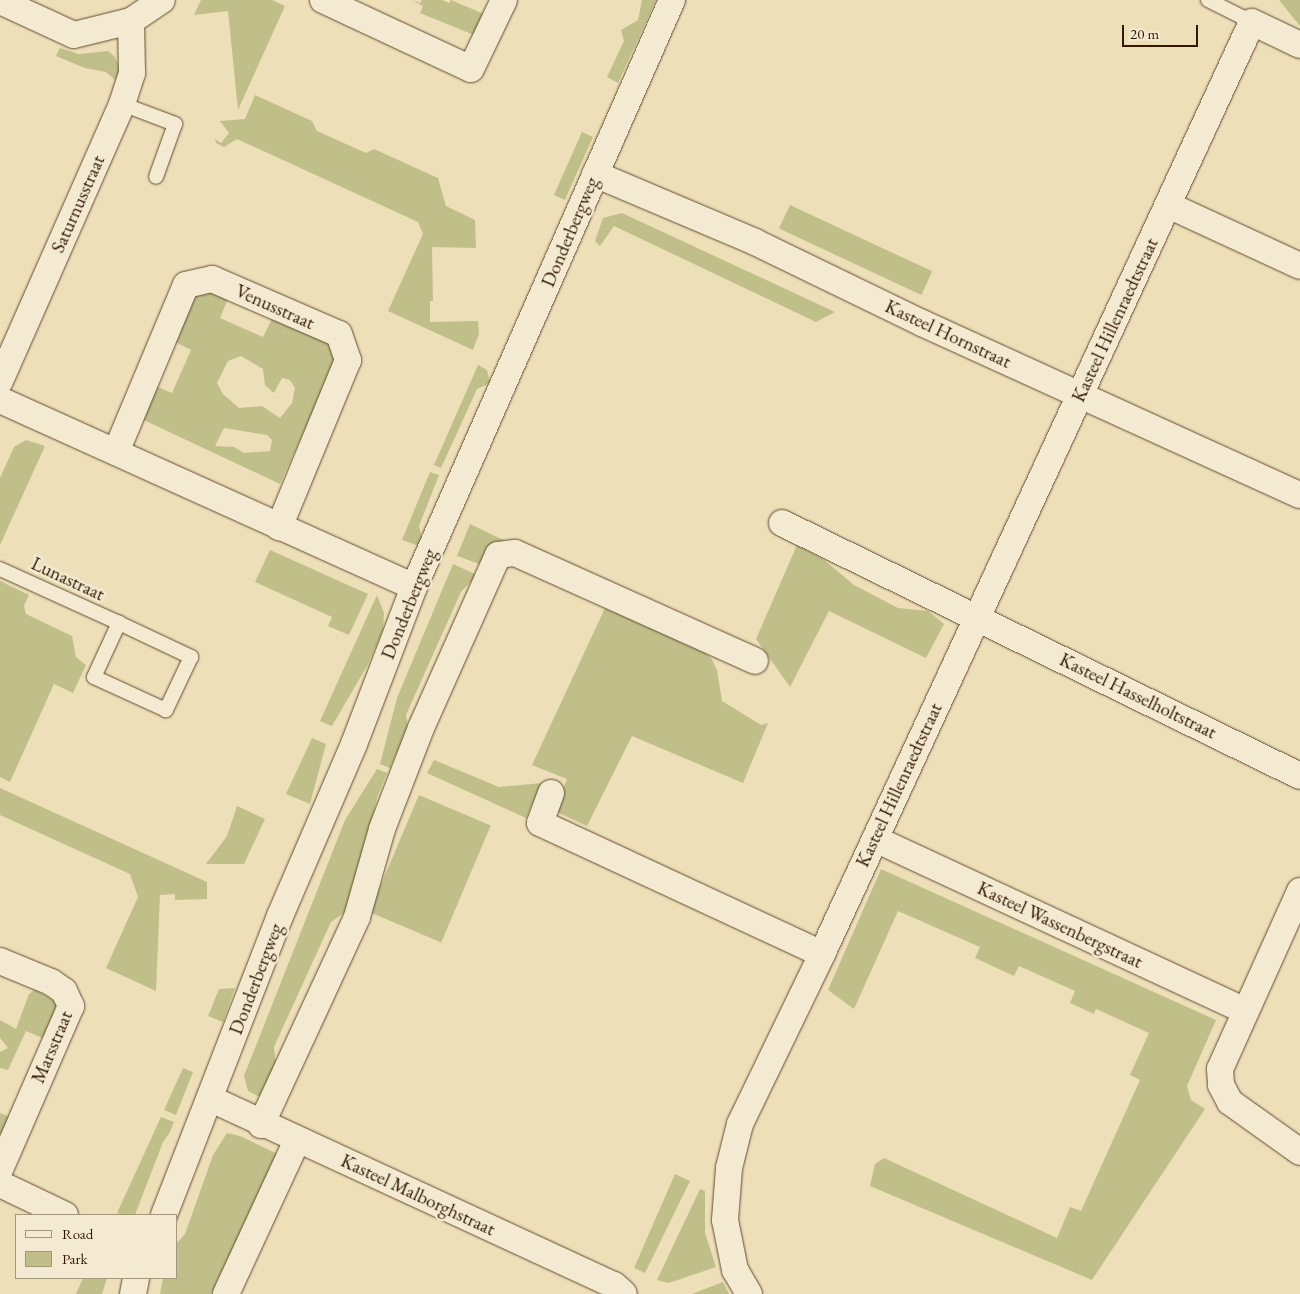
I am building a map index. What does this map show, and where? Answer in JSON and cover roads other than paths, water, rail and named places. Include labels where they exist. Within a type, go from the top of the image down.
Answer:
[{"type":"street","points":[[0,1],[74,35],[131,21],[162,0]]},
{"type":"street","points":[[322,0],[471,69],[504,0]]},
{"type":"street","name":"Donderbergweg","points":[[164,1214],[211,1099],[280,916],[354,744],[414,587],[672,0]]},
{"type":"street","name":"Saturnusstraat","points":[[0,382],[122,104],[132,72],[131,21]]},
{"type":"street","points":[[1252,22],[1300,45]]},
{"type":"street","name":"Kasteel Hillenraedtstraat","points":[[749,1294],[735,1270],[727,1243],[725,1220],[729,1168],[740,1124],[822,954],[1252,22]]},
{"type":"street","name":"Kasteel Hornstraat","points":[[595,174],[755,242],[1081,395],[1300,495]]},
{"type":"street","points":[[1168,205],[1300,266]]},
{"type":"street","name":"Venusstraat","points":[[116,452],[186,285],[212,280],[339,334],[348,360],[279,527]]},
{"type":"street","points":[[0,400],[414,587]]},
{"type":"street","points":[[782,523],[976,617]]},
{"type":"street","points":[[261,1125],[357,918],[382,830],[421,728],[498,555],[515,553],[755,661]]},
{"type":"street","name":"Kasteel Hasselholtstraat","points":[[976,617],[1300,776]]},
{"type":"street","points":[[551,794],[540,823],[822,954]]},
{"type":"street","name":"Kasteel Wassenbergstraat","points":[[875,839],[1245,1011]]},
{"type":"street","points":[[1300,891],[1220,1069],[1221,1085],[1230,1102],[1300,1152]]},
{"type":"street","name":"Marsstraat","points":[[0,961],[51,982],[64,991],[71,1006],[0,1169]]},
{"type":"street","name":"Kasteel Malborghstraat","points":[[211,1099],[261,1125],[605,1281],[624,1294]]},
{"type":"street","points":[[226,1294],[297,1140]]},
{"type":"street","points":[[0,1184],[63,1214]]},
{"type":"street","points":[[132,1294],[136,1279]]},
{"type":"lane","points":[[1208,0],[1252,22]]},
{"type":"lane","points":[[122,104],[175,124],[156,177]]},
{"type":"lane","name":"Lunastraat","points":[[0,568],[191,657],[166,710],[94,677],[120,624]]}]
